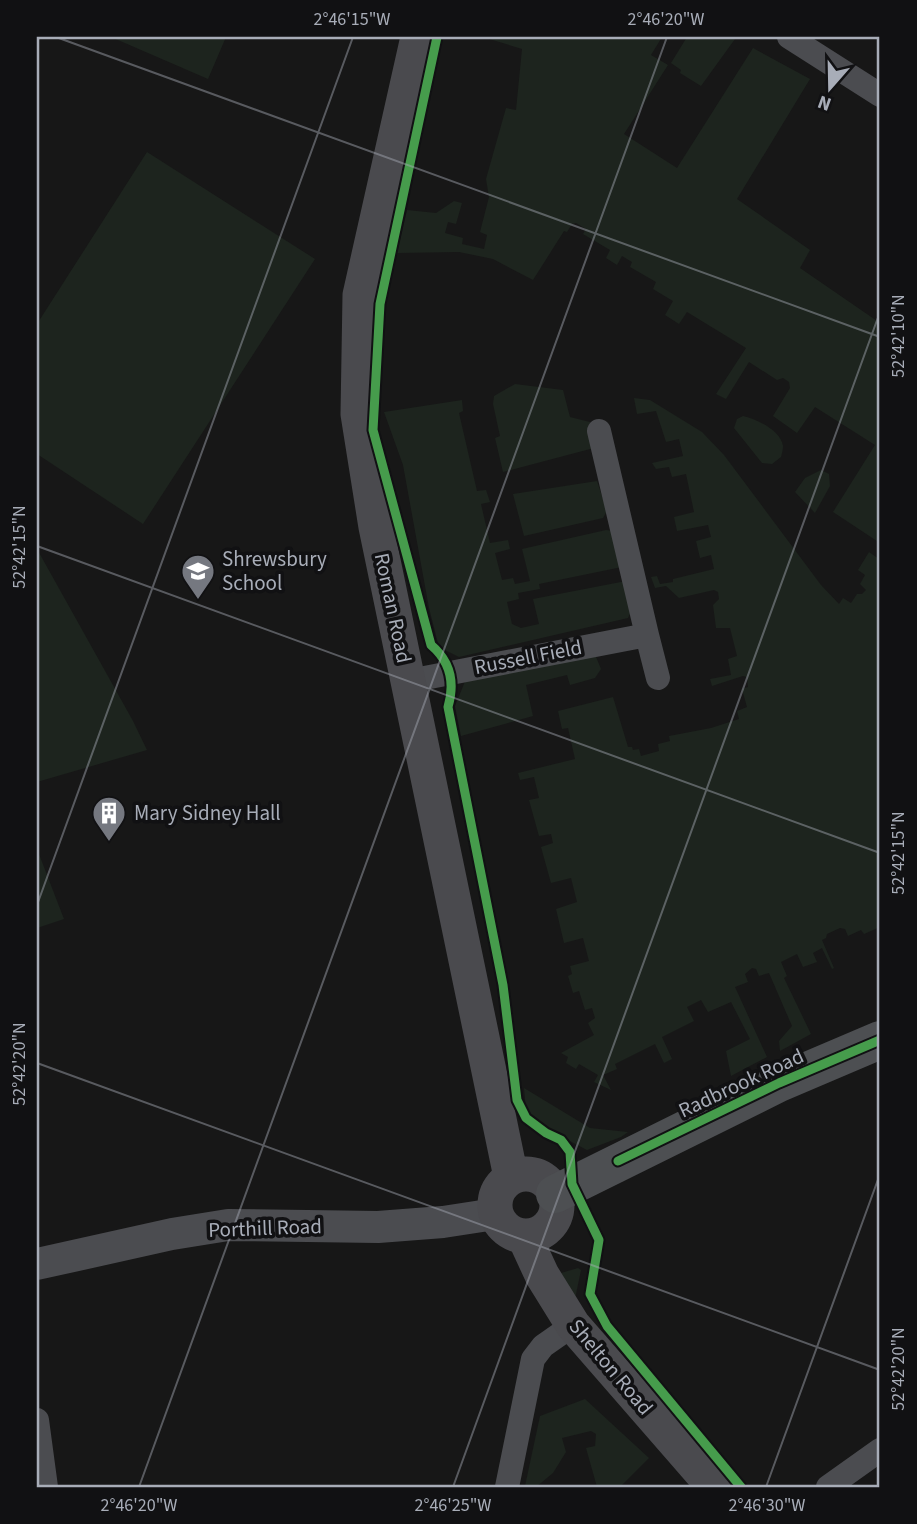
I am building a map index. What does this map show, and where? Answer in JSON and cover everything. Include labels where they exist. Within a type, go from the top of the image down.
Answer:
[{"type":"main road","name":"Roman Road","points":[[418,37],[360,295],[358,414],[376,527],[511,1177]]},
{"type":"main road","name":"Radbrook Road","points":[[555,1194],[779,1083],[880,1040]]},
{"type":"main road","points":[[532,1174],[544,1179],[555,1194],[557,1206],[552,1221],[536,1235],[524,1236],[509,1231],[495,1214],[495,1196],[501,1185],[511,1177],[532,1174]]},
{"type":"main road","name":"Shelton Road","points":[[524,1236],[542,1275],[573,1325],[714,1487]]},
{"type":"street","points":[[789,37],[880,95]]},
{"type":"street","points":[[599,431],[658,678]]},
{"type":"street","name":"Russell Field","points":[[409,681],[648,635]]},
{"type":"street","name":"Porthill Road","points":[[37,1264],[172,1234],[228,1225],[378,1227],[453,1221],[495,1214]]},
{"type":"street","points":[[507,1487],[533,1359],[543,1346],[573,1325]]},
{"type":"street","points":[[37,1420],[46,1487]]},
{"type":"street","points":[[828,1487],[880,1450]]},
{"type":"shaded area","points":[[111,37],[226,37],[208,79]]},
{"type":"shaded area","points":[[483,37],[662,37],[651,55],[668,65],[624,134],[677,168],[753,48],[810,79],[737,199],[810,250],[800,268],[880,323],[880,543],[833,512],[875,445],[815,407],[797,433],[773,416],[790,388],[789,382],[783,378],[777,380],[749,362],[726,399],[716,394],[746,348],[687,312],[679,324],[665,315],[673,301],[653,289],[656,282],[630,267],[632,262],[622,256],[617,265],[606,258],[610,250],[583,234],[586,229],[576,223],[572,224],[567,232],[564,231],[533,280],[493,259],[459,252],[397,253],[407,210],[436,213],[454,201],[462,203],[456,224],[448,222],[445,233],[463,238],[462,244],[484,249],[487,235],[480,232],[489,197],[486,179],[506,108],[516,110],[522,49]]},
{"type":"shaded area","points":[[687,37],[735,39],[701,86],[680,73],[681,70],[671,63]]},
{"type":"shaded area","points":[[147,152],[315,259],[143,524],[37,454],[37,324]]},
{"type":"shaded area","points":[[515,384],[563,390],[570,417],[590,422],[594,448],[503,472],[495,438],[500,436],[493,404],[494,396]]},
{"type":"shaded area","points":[[634,398],[650,400],[702,432],[724,455],[821,585],[839,604],[843,598],[851,603],[857,594],[866,590],[860,584],[865,575],[858,570],[869,552],[879,559],[880,557],[880,927],[864,934],[861,930],[848,936],[845,929],[840,928],[827,934],[822,940],[834,968],[832,969],[822,948],[813,953],[817,962],[803,967],[797,954],[781,962],[787,976],[784,978],[811,1034],[780,1051],[779,1041],[792,1026],[769,973],[759,976],[756,969],[752,968],[745,974],[748,982],[735,987],[767,1057],[731,1076],[726,1051],[750,1039],[731,1002],[708,1012],[701,1000],[687,1007],[694,1021],[662,1037],[672,1059],[664,1063],[655,1044],[615,1064],[617,1069],[603,1075],[611,1090],[594,1082],[598,1075],[579,1064],[576,1069],[566,1063],[568,1057],[561,1053],[594,1035],[588,1023],[595,1018],[592,1008],[585,1010],[579,991],[573,993],[568,976],[572,974],[570,966],[589,961],[583,938],[564,943],[556,909],[577,902],[571,878],[551,883],[541,847],[553,843],[551,834],[539,836],[529,800],[539,798],[534,777],[520,780],[518,773],[575,759],[568,728],[562,729],[558,711],[613,697],[628,747],[639,749],[641,756],[659,751],[658,744],[670,741],[669,736],[711,728],[739,719],[737,711],[747,707],[742,689],[748,687],[747,677],[743,676],[712,686],[710,679],[731,675],[728,659],[737,656],[730,628],[716,628],[713,605],[719,599],[718,592],[714,590],[679,598],[666,586],[655,588],[651,577],[657,576],[660,584],[714,569],[711,555],[700,558],[696,541],[711,537],[708,525],[677,531],[674,517],[694,512],[686,474],[672,477],[669,467],[656,469],[652,463],[683,456],[679,439],[666,442],[656,411],[637,414]]},
{"type":"shaded area","points":[[462,400],[463,411],[459,413],[477,491],[486,490],[490,502],[481,504],[490,543],[508,540],[510,549],[495,553],[502,580],[513,578],[515,584],[530,581],[522,549],[606,530],[614,531],[622,567],[539,584],[540,589],[518,593],[519,599],[507,602],[512,624],[521,628],[539,624],[533,599],[626,581],[632,609],[628,618],[459,657],[439,647],[429,608],[403,465],[384,412]]},
{"type":"shaded area","points":[[743,416],[767,426],[778,435],[783,446],[781,457],[772,464],[762,463],[734,428],[737,419]]},
{"type":"shaded area","points":[[821,470],[829,474],[830,486],[815,513],[795,492],[805,478]]},
{"type":"shaded area","points":[[597,481],[607,511],[603,518],[524,536],[513,494]]},
{"type":"shaded area","points":[[37,549],[147,750],[37,782]]},
{"type":"shaded area","points":[[594,652],[601,669],[595,678],[570,685],[567,675],[526,685],[533,716],[461,736],[455,706],[466,679]]},
{"type":"shaded area","points":[[37,849],[64,919],[37,928]]},
{"type":"shaded area","points":[[524,1088],[590,1128],[628,1132],[587,1150],[543,1127],[526,1110]]},
{"type":"shaded area","points":[[578,1268],[581,1270],[575,1299],[561,1273]]},
{"type":"shaded area","points":[[585,1399],[649,1458],[620,1487],[597,1487],[586,1448],[595,1446],[596,1434],[591,1431],[562,1438],[566,1452],[553,1473],[536,1487],[525,1486],[540,1416]]},
{"type":"cycle path","points":[[437,37],[380,304],[373,430],[431,645],[443,658],[450,673],[448,707],[503,985],[517,1100],[526,1118],[561,1140],[570,1152],[572,1184],[599,1240],[590,1294],[607,1326],[741,1487]]},
{"type":"cycle path","points":[[618,1161],[779,1083],[880,1040]]},
{"type":"place","name":"Shrewsbury School","points":[[198,601]]},
{"type":"place","name":"Mary Sidney Hall","points":[[109,843]]}]
